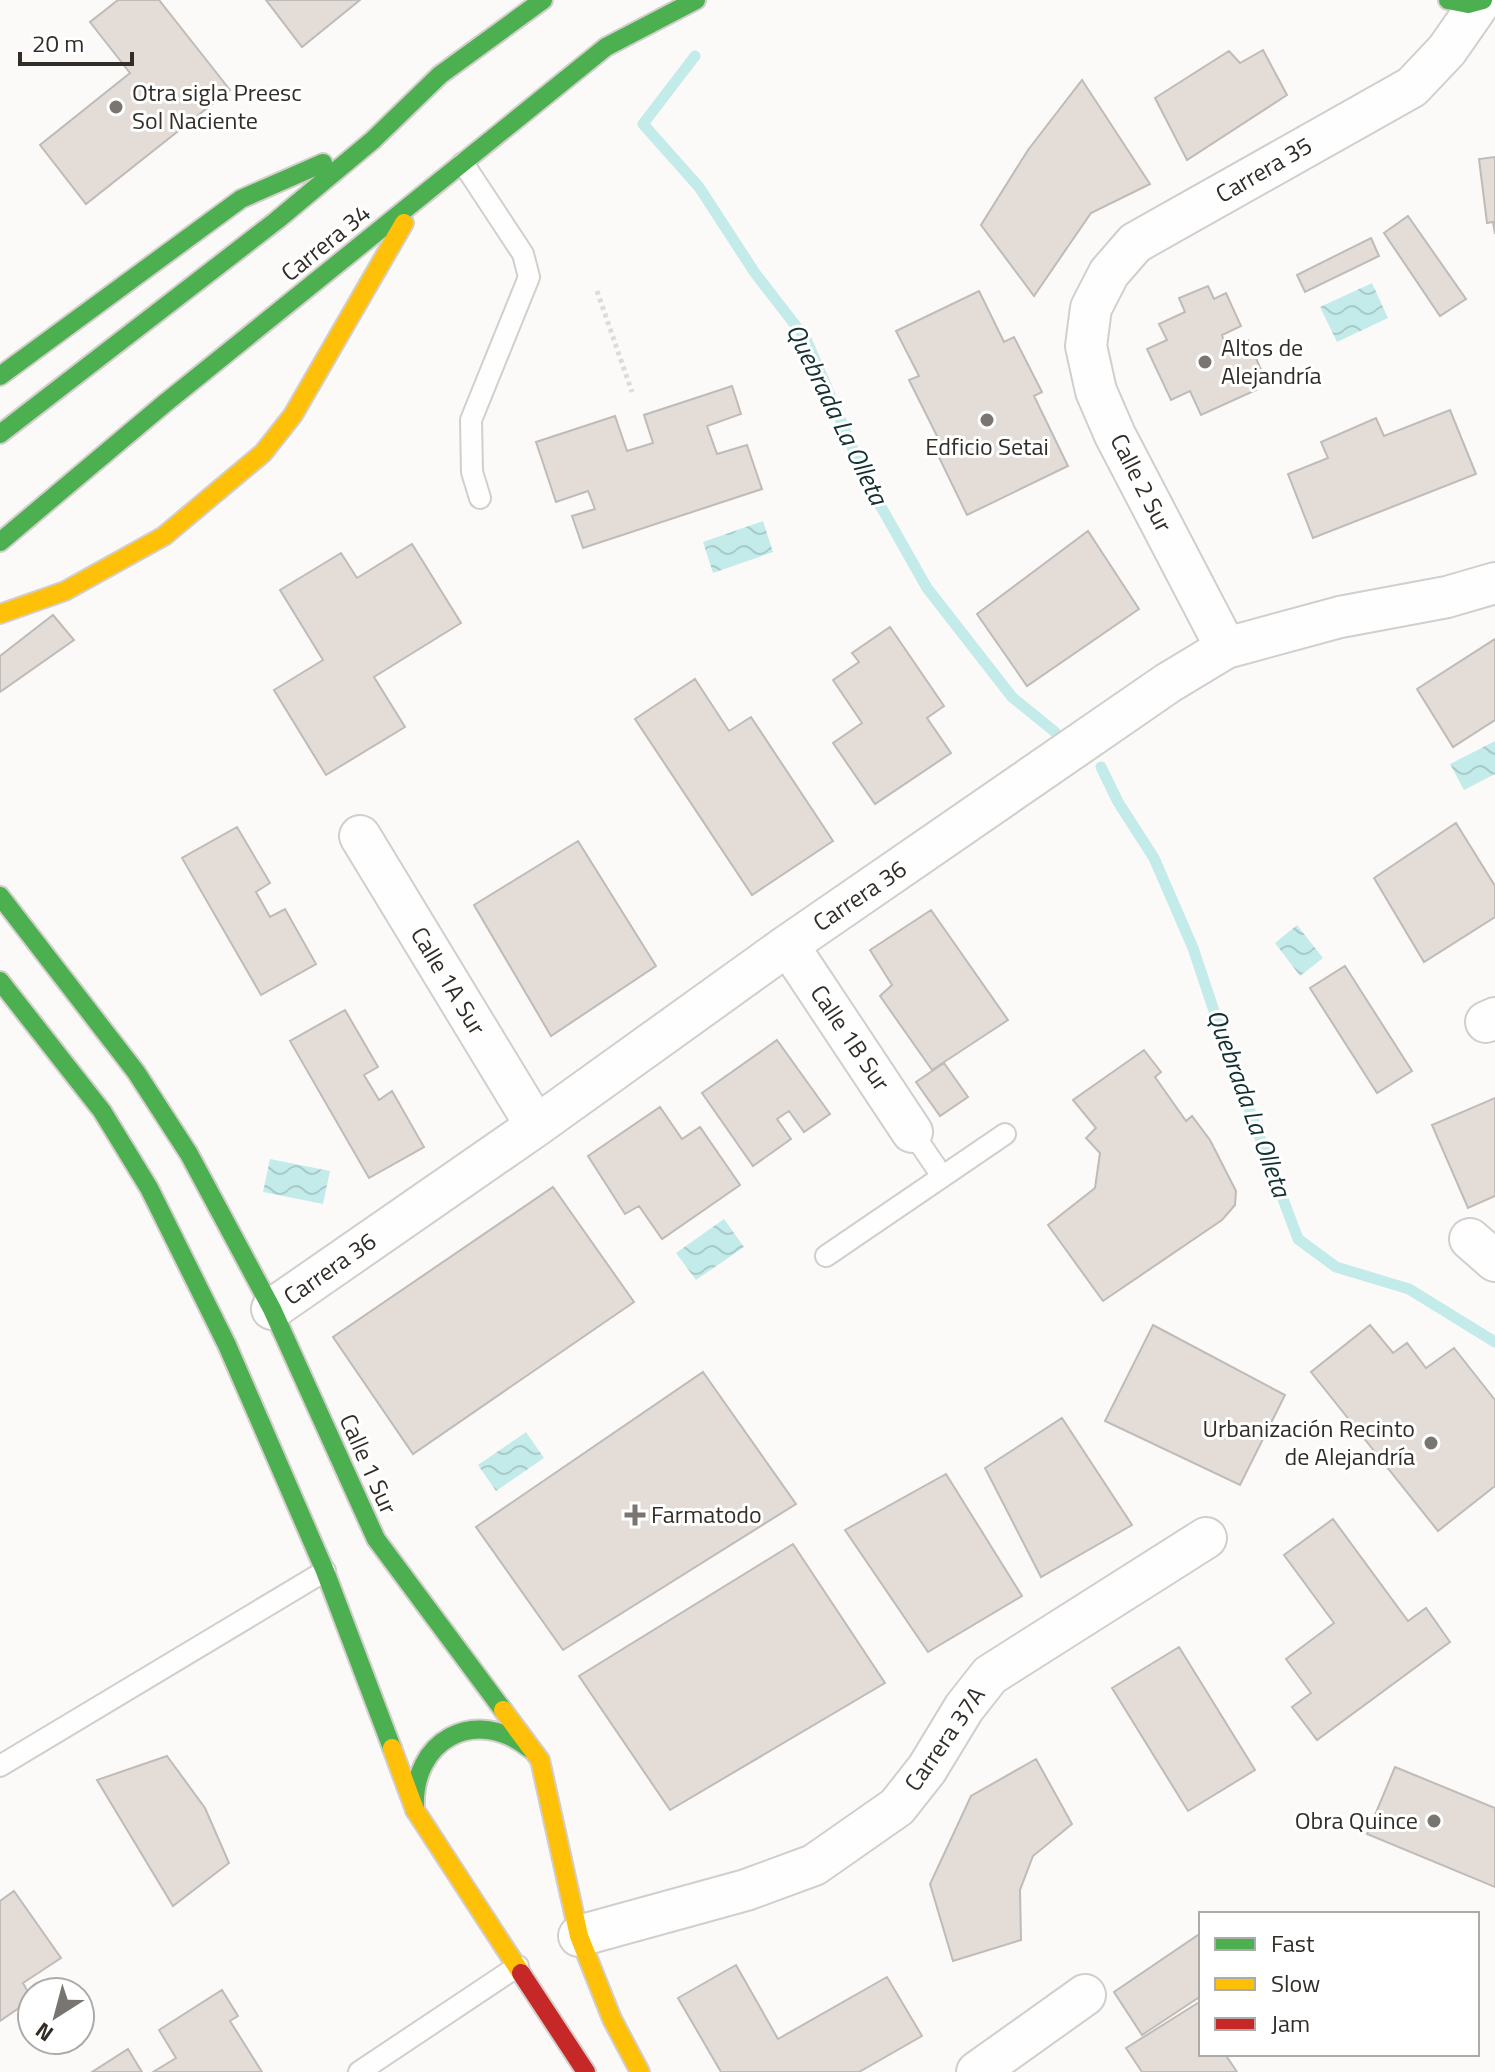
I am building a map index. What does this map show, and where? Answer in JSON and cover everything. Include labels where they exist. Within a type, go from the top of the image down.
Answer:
[{"type":"street","name":"Carrera 34","points":[[0,434],[276,221],[373,140],[440,75],[543,0]]},
{"type":"street","name":"Carrera 34","points":[[0,542],[164,404],[606,47],[696,0]]},
{"type":"street","name":"Carrera 35","points":[[1091,308],[1109,273],[1135,243],[1412,87],[1450,44],[1464,0]]},
{"type":"street","points":[[0,376],[241,199],[373,140]]},
{"type":"street","points":[[0,614],[65,591],[164,536],[263,453],[293,415],[417,200]]},
{"type":"street","name":"Calle 2 Sur","points":[[1091,308],[1086,346],[1096,391],[1115,435],[1226,648]]},
{"type":"street","name":"Carrera 36","points":[[272,1309],[536,1126],[788,945],[1168,683],[1226,648],[1340,617],[1447,597],[1495,583]]},
{"type":"street","name":"Calle 1A Sur","points":[[360,836],[536,1126]]},
{"type":"street","name":"Calle 1 Sur","points":[[0,896],[136,1072],[189,1154],[272,1309],[376,1539],[540,1760],[579,1936],[612,2019],[640,2072]]},
{"type":"street","name":"Calle 1B Sur","points":[[788,945],[912,1132]]},
{"type":"street","points":[[0,981],[102,1111],[149,1188],[227,1345],[325,1571],[415,1810],[586,2072]]},
{"type":"street","name":"Carrera 37A","points":[[579,1936],[746,1890],[814,1865],[897,1807],[927,1769],[964,1708],[990,1675],[1206,1538]]},
{"type":"street","points":[[415,1810],[414,1786],[422,1764],[437,1746],[457,1733],[480,1728],[503,1731],[524,1742],[540,1760]]},
{"type":"street","points":[[977,2072],[1085,1995]]},
{"type":"lane","points":[[463,163],[523,254],[529,277],[471,420],[472,472],[480,498]]},
{"type":"lane","points":[[912,1132],[942,1176]]},
{"type":"lane","points":[[826,1256],[1005,1134]]},
{"type":"lane","points":[[0,1766],[325,1571]]},
{"type":"lane","points":[[359,2072],[518,1966]]},
{"type":"path","points":[[597,291],[632,392]]},
{"type":"water","points":[[1372,283],[1388,318],[1337,342],[1320,307]]},
{"type":"water","points":[[763,521],[773,552],[713,573],[703,542]]},
{"type":"water","points":[[1495,741],[1495,774],[1464,790],[1450,764]]},
{"type":"water","points":[[1297,925],[1323,958],[1300,976],[1275,943]]},
{"type":"water","points":[[270,1159],[330,1171],[323,1204],[263,1192]]},
{"type":"water","points":[[724,1219],[744,1247],[696,1280],[676,1253]]},
{"type":"water","points":[[526,1432],[544,1458],[496,1491],[478,1465]]},
{"type":"building","points":[[118,0],[159,0],[230,90],[86,204],[40,145],[130,73],[90,22]]},
{"type":"building","points":[[266,0],[360,0],[302,47]]},
{"type":"building","points":[[1263,50],[1287,95],[1187,160],[1155,98],[1229,51],[1240,63]]},
{"type":"building","points":[[1082,80],[1150,184],[1091,213],[1034,296],[981,225],[1028,150]]},
{"type":"building","points":[[1495,157],[1495,234],[1493,222],[1487,223],[1479,159]]},
{"type":"building","points":[[1408,216],[1466,299],[1440,316],[1384,233]]},
{"type":"building","points":[[1371,238],[1379,256],[1305,292],[1297,275]]},
{"type":"building","name":"Altos de Alejandría","points":[[1208,286],[1214,299],[1226,293],[1241,326],[1222,335],[1227,349],[1248,340],[1263,374],[1250,379],[1256,390],[1201,415],[1190,391],[1171,400],[1147,349],[1167,340],[1159,324],[1185,312],[1179,298]]},
{"type":"building","name":"Edficio Setai","points":[[979,291],[1004,342],[1014,337],[1042,392],[1034,396],[1068,466],[967,515],[934,447],[941,444],[909,380],[919,376],[896,331]]},
{"type":"building","points":[[732,386],[741,414],[707,426],[717,454],[747,445],[762,489],[583,548],[572,516],[595,509],[588,491],[556,502],[536,442],[615,416],[627,451],[653,443],[644,415]]},
{"type":"building","points":[[1450,410],[1476,474],[1313,538],[1288,474],[1328,458],[1321,442],[1376,418],[1384,436]]},
{"type":"building","points":[[1088,531],[1139,609],[1027,686],[977,614]]},
{"type":"building","points":[[412,544],[461,623],[374,677],[405,727],[326,775],[274,690],[323,660],[280,590],[341,553],[357,578]]},
{"type":"building","points":[[53,615],[74,640],[0,692],[0,656]]},
{"type":"building","points":[[890,627],[944,706],[927,718],[951,753],[875,804],[833,743],[862,723],[833,680],[859,662],[852,653]]},
{"type":"building","points":[[1495,639],[1495,720],[1453,747],[1417,689]]},
{"type":"building","points":[[695,679],[729,731],[751,717],[833,841],[752,895],[635,719]]},
{"type":"building","points":[[1456,823],[1495,886],[1495,917],[1424,962],[1374,878]]},
{"type":"building","points":[[237,827],[270,883],[256,892],[270,917],[285,909],[316,964],[261,995],[182,858]]},
{"type":"building","points":[[578,841],[656,966],[551,1036],[474,905]]},
{"type":"building","points":[[931,910],[1008,1020],[932,1070],[880,996],[892,985],[870,950]]},
{"type":"building","points":[[1345,966],[1412,1071],[1377,1093],[1310,988]]},
{"type":"building","points":[[345,1010],[378,1067],[364,1075],[379,1100],[392,1091],[424,1147],[369,1178],[290,1041]]},
{"type":"building","points":[[777,1040],[830,1114],[804,1132],[789,1111],[777,1119],[791,1139],[753,1166],[702,1093]]},
{"type":"building","points":[[1144,1050],[1161,1072],[1155,1077],[1186,1121],[1192,1116],[1210,1140],[1236,1191],[1235,1205],[1222,1220],[1103,1301],[1048,1225],[1095,1188],[1100,1153],[1086,1138],[1096,1128],[1073,1100]]},
{"type":"building","points":[[944,1063],[968,1097],[940,1116],[916,1082]]},
{"type":"building","points":[[1495,1098],[1495,1196],[1468,1208],[1432,1125]]},
{"type":"building","points":[[660,1107],[682,1139],[700,1127],[740,1185],[662,1239],[639,1206],[625,1214],[588,1156]]},
{"type":"building","points":[[553,1187],[634,1302],[413,1454],[333,1337]]},
{"type":"building","points":[[1153,1325],[1285,1395],[1240,1485],[1105,1421]]},
{"type":"building","name":"Urbanización Recinto de Alejandría","points":[[1370,1325],[1393,1353],[1407,1343],[1426,1368],[1454,1348],[1495,1400],[1495,1486],[1438,1531],[1311,1372]]},
{"type":"building","name":"Farmatodo","points":[[703,1372],[796,1504],[563,1650],[476,1527]]},
{"type":"building","points":[[1062,1418],[1132,1525],[1041,1577],[985,1468]]},
{"type":"building","points":[[946,1474],[1022,1596],[928,1652],[845,1530]]},
{"type":"building","points":[[1333,1519],[1408,1621],[1426,1608],[1450,1642],[1317,1740],[1292,1707],[1311,1693],[1286,1659],[1334,1623],[1284,1555]]},
{"type":"building","points":[[793,1544],[885,1683],[670,1810],[579,1676]]},
{"type":"building","points":[[1179,1647],[1255,1770],[1188,1811],[1112,1688]]},
{"type":"building","points":[[167,1756],[205,1808],[229,1863],[173,1906],[97,1780]]},
{"type":"building","points":[[1036,1759],[1072,1824],[1033,1856],[1020,1890],[1021,1940],[953,1961],[930,1884],[971,1796]]},
{"type":"building","name":"Obra Quince","points":[[1395,1767],[1495,1808],[1495,1887],[1367,1834]]},
{"type":"building","points":[[14,1891],[61,1958],[34,1976],[16,1976],[16,2010],[0,2021],[0,1901]]},
{"type":"building","points":[[1199,1934],[1199,1997],[1142,2035],[1114,1992]]},
{"type":"building","points":[[736,1965],[778,2039],[887,1977],[922,2036],[859,2072],[721,2072],[678,1998]]},
{"type":"building","points":[[222,1990],[238,2016],[230,2021],[262,2072],[153,2072],[176,2058],[159,2030]]},
{"type":"building","points":[[1199,2002],[1199,2056],[1226,2056],[1237,2072],[1142,2072],[1126,2048]]},
{"type":"building","points":[[128,2049],[142,2072],[92,2072]]},
{"type":"waterway","name":"Quebrada La Olleta","points":[[695,56],[643,124],[699,187],[755,273],[806,339],[867,482],[927,588],[1012,697],[1055,732]]},
{"type":"waterway","name":"Quebrada La Olleta","points":[[1101,767],[1118,802],[1154,858],[1193,948],[1226,1047],[1298,1239],[1336,1267],[1409,1289],[1495,1342]]},
{"type":"traffic: fast","points":[[0,434],[276,221],[373,140],[440,75],[543,0]]},
{"type":"traffic: fast","points":[[0,542],[164,404],[606,47],[696,0]]},
{"type":"traffic: fast","points":[[1448,0],[1468,4],[1483,0]]},
{"type":"traffic: fast","points":[[0,376],[241,199],[323,163]]},
{"type":"traffic: fast","points":[[0,896],[136,1072],[189,1154],[272,1309],[376,1539],[503,1710]]},
{"type":"traffic: fast","points":[[0,981],[102,1111],[149,1188],[227,1345],[325,1571],[392,1748]]},
{"type":"traffic: fast","points":[[415,1810],[417,1785],[424,1765],[435,1748],[450,1737],[468,1731],[488,1730],[509,1736],[530,1749]]},
{"type":"traffic: slow","points":[[0,614],[65,591],[164,536],[263,453],[293,415],[404,223]]},
{"type":"traffic: slow","points":[[503,1710],[540,1760],[579,1936],[612,2019],[640,2072]]},
{"type":"traffic: slow","points":[[392,1748],[415,1810],[521,1973]]},
{"type":"traffic: jam","points":[[521,1973],[586,2072]]},
{"type":"place","name":"Otra sigla Preesc Sol Naciente","points":[[116,107]]},
{"type":"place","name":"Altos de Alejandría","points":[[1205,362]]},
{"type":"place","name":"Edficio Setai","points":[[987,420]]},
{"type":"place","name":"Urbanización Recinto de Alejandría","points":[[1431,1443]]},
{"type":"place","name":"Farmatodo","points":[[635,1515]]},
{"type":"place","name":"Obra Quince","points":[[1434,1821]]}]
